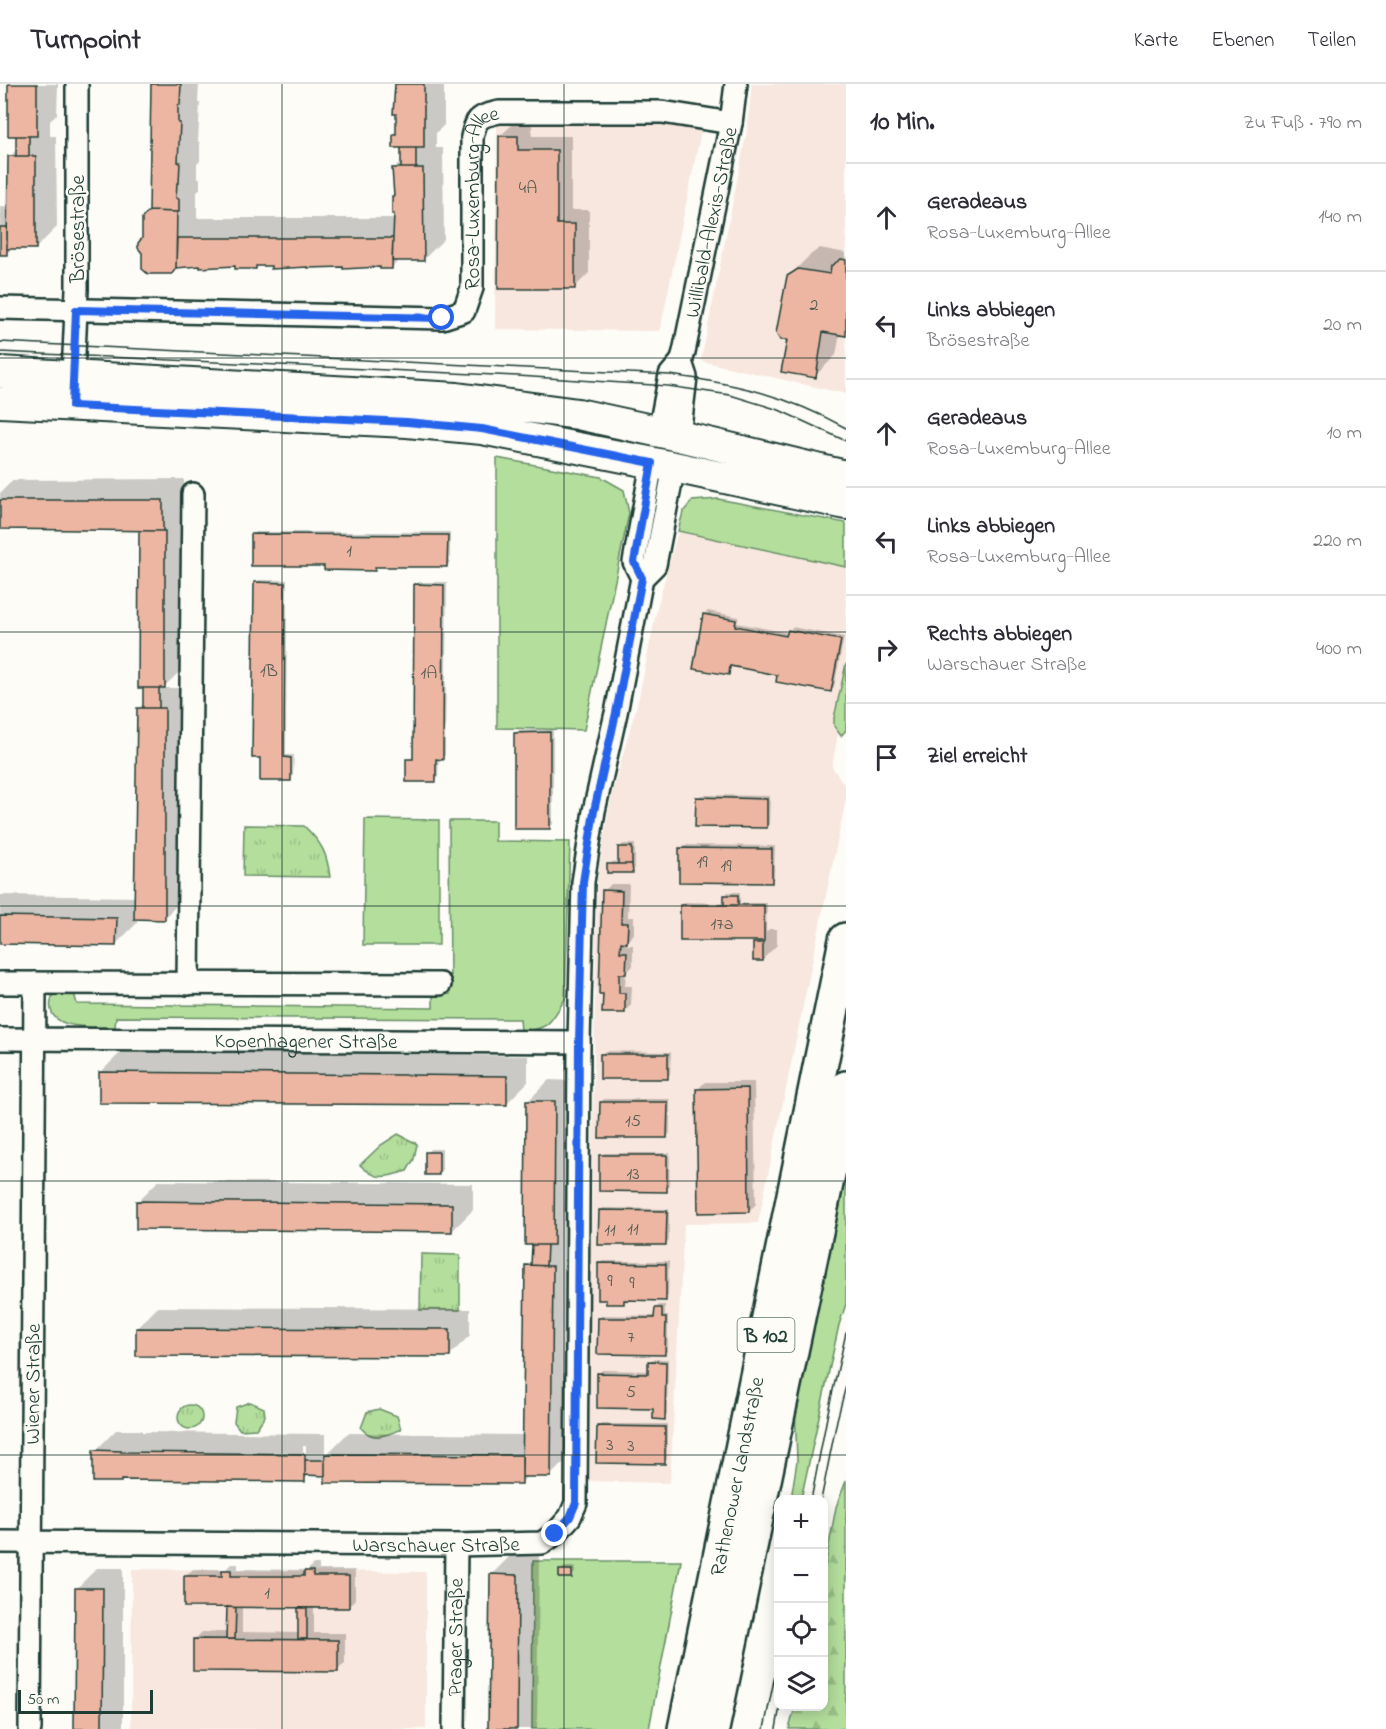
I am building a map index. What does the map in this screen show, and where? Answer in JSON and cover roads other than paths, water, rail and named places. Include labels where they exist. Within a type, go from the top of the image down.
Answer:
[{"type":"main road","name":"Rathenower Landstraße","points":[[685,1729],[846,940]]},
{"type":"main road","name":"Rathenower Landstraße","points":[[712,1729],[846,1088]]},
{"type":"street","name":"Brösestraße","points":[[73,375],[76,310],[77,84]]},
{"type":"street","name":"Willibald-Alexis-Straße","points":[[669,434],[687,377],[681,362],[736,84]]},
{"type":"street","name":"Rosa-Luxemburg-Allee","points":[[0,308],[442,318],[464,311],[472,288],[472,137],[476,122],[483,116],[499,112],[662,112],[730,123]]},
{"type":"street","points":[[0,372],[457,398],[578,414],[846,476]]},
{"type":"street","points":[[72,406],[73,375]]},
{"type":"street","points":[[0,402],[407,422],[482,429],[846,504]]},
{"type":"street","points":[[663,465],[669,434]]},
{"type":"street","name":"Warschauer Straße","points":[[0,1542],[456,1545],[542,1543],[555,1534],[570,1517],[576,1503],[579,1042],[583,882],[594,811],[642,578],[655,565],[663,465]]},
{"type":"street","points":[[188,984],[193,494]]},
{"type":"street","points":[[0,983],[440,984]]},
{"type":"street","points":[[35,983],[35,1040]]},
{"type":"street","name":"Kopenhagener Straße","points":[[0,1039],[579,1042]]},
{"type":"street","name":"Wiener Straße","points":[[30,1729],[35,1040]]},
{"type":"street","name":"Prager Straße","points":[[454,1729],[456,1545]]},
{"type":"tram line","points":[[0,342],[670,375],[718,382],[761,392],[803,407],[846,428]]},
{"type":"tram line","points":[[0,352],[518,376],[668,386],[730,395],[779,410],[846,441]]},
{"type":"tram line","points":[[812,1495],[846,1333]]},
{"type":"tram line","points":[[822,1495],[846,1386]]},
{"type":"tram line","points":[[764,1729],[774,1680]]},
{"type":"tram line","points":[[776,1729],[779,1711]]}]
